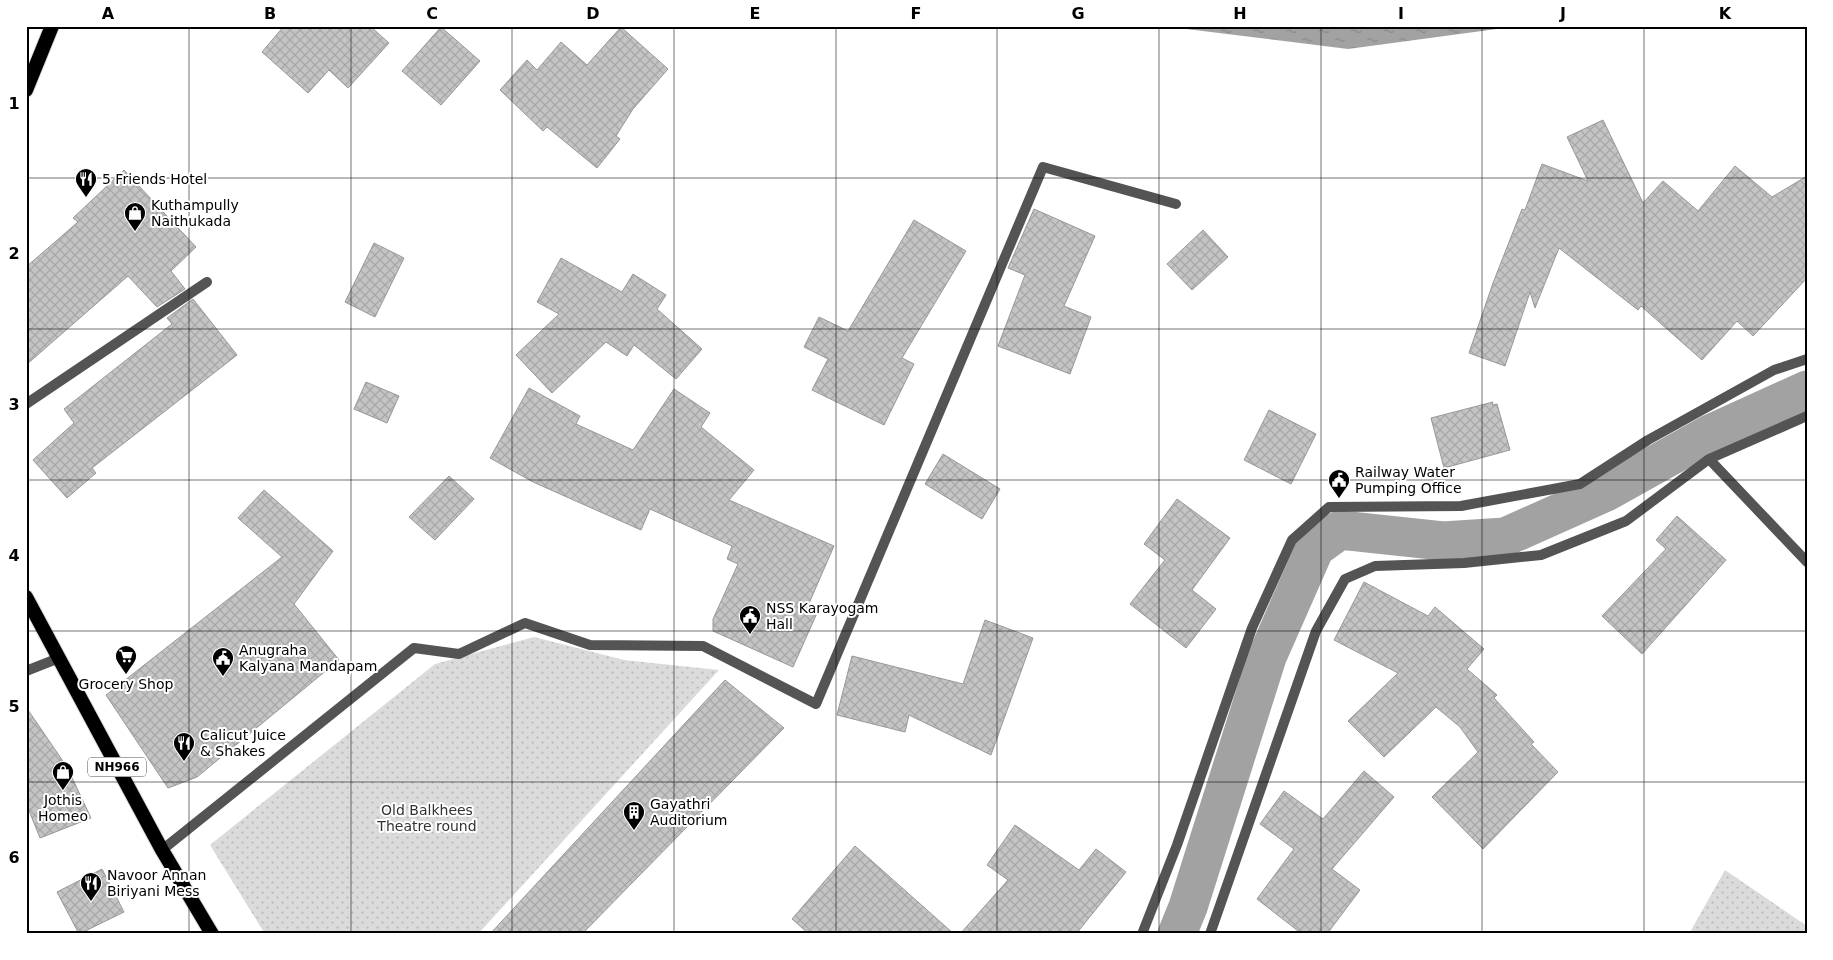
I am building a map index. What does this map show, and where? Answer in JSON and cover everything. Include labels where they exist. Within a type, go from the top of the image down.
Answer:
[{"type":"highway","points":[[26,90],[52,26]]},
{"type":"highway","name":"NH966","points":[[26,598],[162,850],[212,934]]},
{"type":"street","points":[[162,850],[414,648],[458,654],[525,623],[590,645],[704,646],[816,704],[1043,167],[1176,204]]},
{"type":"street","points":[[26,404],[206,282]]},
{"type":"street","points":[[1142,934],[1177,845],[1252,628],[1292,540],[1329,507],[1461,506],[1580,484],[1648,440],[1774,370],[1807,358]]},
{"type":"street","points":[[1210,934],[1316,631],[1345,579],[1375,566],[1464,563],[1541,555],[1626,521],[1709,459],[1807,416]]},
{"type":"street","points":[[1709,459],[1807,562]]},
{"type":"street","points":[[26,672],[59,658]]},
{"type":"green space","name":"Old Balkhees Theatre round","points":[[534,637],[624,660],[719,670],[478,934],[265,934],[210,845],[435,664]]},
{"type":"green space","points":[[1725,870],[1807,926],[1807,934],[1689,934]]},
{"type":"water","points":[[1162,26],[1519,26],[1348,49]]},
{"type":"building","points":[[284,26],[370,26],[389,43],[348,88],[329,70],[308,93],[262,52]]},
{"type":"building","points":[[441,27],[480,61],[441,105],[402,71]]},
{"type":"building","points":[[621,27],[668,69],[633,109],[616,136],[620,139],[597,168],[547,127],[543,131],[500,90],[527,60],[537,70],[561,42],[587,65]]},
{"type":"building","points":[[1603,120],[1643,203],[1663,181],[1698,211],[1735,166],[1772,197],[1807,176],[1807,278],[1753,336],[1737,321],[1702,360],[1641,306],[1638,310],[1559,248],[1535,308],[1530,292],[1505,366],[1469,353],[1493,283],[1522,209],[1525,210],[1542,164],[1588,181],[1567,137]]},
{"type":"building","points":[[124,170],[196,247],[171,271],[185,289],[157,307],[128,276],[26,365],[26,267],[78,222],[73,218]]},
{"type":"building","points":[[1034,209],[1095,236],[1064,306],[1091,317],[1070,374],[998,346],[1025,275],[1008,268]]},
{"type":"building","points":[[914,220],[966,251],[902,358],[914,364],[884,425],[812,390],[828,359],[804,347],[819,317],[848,331]]},
{"type":"building","points":[[1203,230],[1228,257],[1192,290],[1167,264]]},
{"type":"building","points":[[374,243],[404,258],[375,317],[345,302]]},
{"type":"building","points":[[561,258],[622,292],[633,274],[666,295],[657,309],[702,349],[676,379],[634,345],[627,356],[606,342],[552,393],[516,355],[559,314],[537,302]]},
{"type":"building","points":[[193,299],[237,355],[92,468],[96,473],[67,498],[33,460],[74,423],[64,409],[172,324],[167,318]]},
{"type":"building","points":[[366,382],[399,396],[387,423],[354,409]]},
{"type":"building","points":[[529,388],[580,416],[576,424],[633,450],[674,389],[710,413],[701,427],[754,470],[729,500],[834,546],[807,608],[817,613],[793,667],[713,631],[713,619],[738,564],[727,559],[732,546],[650,509],[641,530],[533,482],[490,458]]},
{"type":"building","points":[[1493,402],[1492,405],[1497,404],[1510,450],[1444,468],[1431,418]]},
{"type":"building","points":[[1269,410],[1316,434],[1291,484],[1244,460]]},
{"type":"building","points":[[943,454],[1000,489],[982,519],[925,484]]},
{"type":"building","points":[[449,476],[474,499],[435,540],[409,517]]},
{"type":"building","name":"Anugraha Kalyana Mandapam","points":[[264,490],[333,551],[294,604],[339,660],[197,777],[168,788],[106,695],[282,557],[238,518]]},
{"type":"building","points":[[1177,499],[1230,538],[1192,590],[1216,609],[1186,648],[1130,604],[1165,560],[1144,544]]},
{"type":"building","points":[[1677,516],[1726,560],[1642,654],[1602,616],[1666,549],[1656,540]]},
{"type":"building","points":[[1364,582],[1428,616],[1435,607],[1484,649],[1467,669],[1497,695],[1494,698],[1534,742],[1531,744],[1558,772],[1483,849],[1432,797],[1478,752],[1460,727],[1436,707],[1384,757],[1348,721],[1398,673],[1334,640]]},
{"type":"building","points":[[985,620],[1033,638],[991,755],[909,715],[905,732],[837,715],[852,656],[963,684]]},
{"type":"building","name":"Gayathri Auditorium","points":[[725,680],[784,728],[582,934],[490,934]]},
{"type":"building","points":[[26,707],[67,767],[91,818],[40,838],[26,803]]},
{"type":"building","points":[[1364,771],[1394,797],[1332,869],[1360,890],[1327,934],[1302,934],[1257,899],[1294,849],[1260,824],[1284,791],[1323,819]]},
{"type":"building","points":[[1015,825],[1079,870],[1096,849],[1126,872],[1076,934],[960,934],[1008,880],[987,865]]},
{"type":"building","points":[[855,846],[954,934],[809,934],[792,919]]},
{"type":"building","name":"Navoor Annan Biriyani Mess","points":[[102,869],[124,912],[79,934],[57,892]]},
{"type":"waterway","points":[[1177,934],[1188,907],[1267,657],[1315,548],[1340,530],[1443,541],[1505,537],[1606,492],[1710,434],[1807,390]]},
{"type":"place","name":"5 Friends Hotel","points":[[86,198]]},
{"type":"place","name":"Kuthampully Naithukada","points":[[135,232]]},
{"type":"place","name":"Railway Water Pumping Office","points":[[1339,499]]},
{"type":"place","name":"NSS Karayogam Hall","points":[[750,635]]},
{"type":"place","name":"Grocery Shop","points":[[126,675]]},
{"type":"place","name":"Anugraha Kalyana Mandapam","points":[[223,677]]},
{"type":"place","name":"Calicut Juice & Shakes","points":[[184,762]]},
{"type":"place","name":"Jothis Homeo","points":[[63,791]]},
{"type":"place","name":"Gayathri Auditorium","points":[[634,831]]},
{"type":"place","name":"Navoor Annan Biriyani Mess","points":[[91,902]]}]
